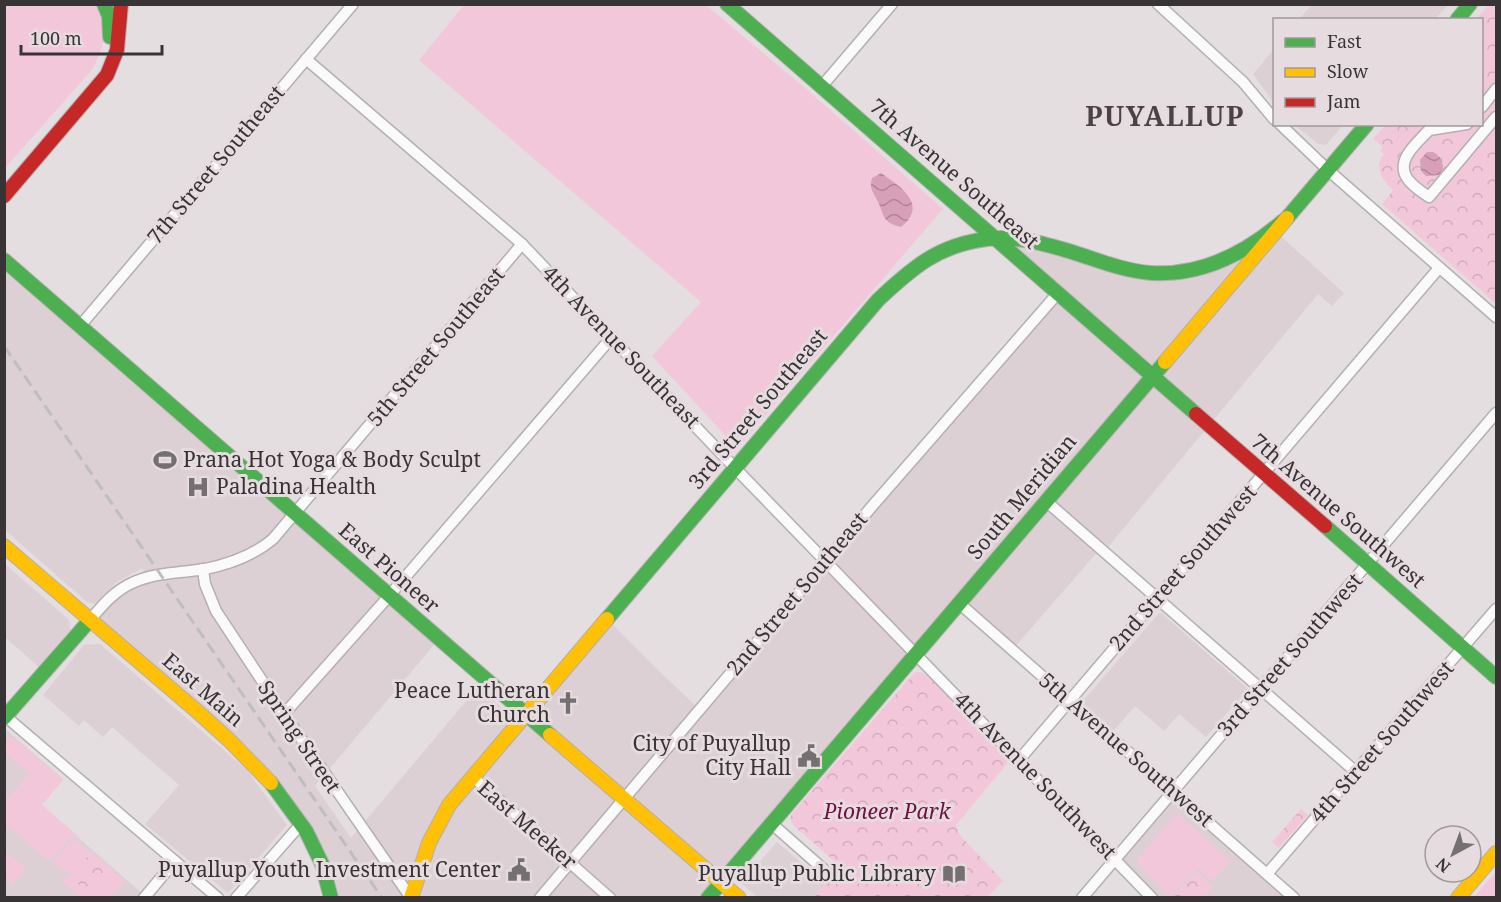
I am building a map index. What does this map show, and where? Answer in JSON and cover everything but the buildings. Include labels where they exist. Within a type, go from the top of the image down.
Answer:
[{"type":"main road","points":[[4,182],[99,72],[106,58],[110,39],[110,22],[104,4]]},
{"type":"main road","points":[[4,196],[108,75],[119,45],[121,4]]},
{"type":"main road","name":"7th Avenue Southeast","points":[[727,4],[1153,375]]},
{"type":"main road","points":[[1459,18],[1470,4]]},
{"type":"main road","name":"South Meridian","points":[[708,897],[1365,126]]},
{"type":"main road","name":"3rd Street Southeast","points":[[411,897],[423,856],[437,825],[445,810],[472,776],[878,300],[916,266],[937,254],[966,244],[996,238],[1042,244],[1144,273],[1171,273],[1203,267],[1235,255],[1283,221]]},
{"type":"main road","name":"East Pioneer","points":[[4,260],[623,799],[739,897]]},
{"type":"main road","name":"7th Avenue Southwest","points":[[1153,375],[1263,474],[1497,677]]},
{"type":"main road","name":"East Main","points":[[4,546],[244,754],[272,785],[301,824],[324,865],[331,897]]},
{"type":"main road","points":[[5,717],[90,620]]},
{"type":"main road","points":[[1458,897],[1497,853]]},
{"type":"street","points":[[822,86],[892,4]]},
{"type":"street","points":[[1158,4],[1243,82],[1273,117]]},
{"type":"street","name":"7th Street Southeast","points":[[80,326],[351,5]]},
{"type":"street","name":"4th Avenue Southeast","points":[[306,59],[522,244],[735,468],[917,654]]},
{"type":"street","points":[[1483,106],[1497,89]]},
{"type":"street","points":[[1454,126],[1428,130],[1406,156],[1404,168],[1408,180],[1429,197],[1497,117]]},
{"type":"street","points":[[1282,126],[1328,170],[1497,317]]},
{"type":"street","name":"5th Street Southeast","points":[[90,620],[115,593],[131,583],[154,576],[203,569],[234,561],[258,550],[279,533],[522,244]]},
{"type":"street","name":"2nd Street Southwest","points":[[1019,760],[1439,268]]},
{"type":"street","name":"2nd Street Southeast","points":[[540,897],[826,560],[1058,293]]},
{"type":"street","points":[[284,714],[612,337]]},
{"type":"street","name":"3rd Street Southwest","points":[[1082,897],[1497,413]]},
{"type":"street","points":[[1046,501],[1356,772]]},
{"type":"street","name":"Spring Street","points":[[203,569],[207,592],[216,611],[284,714],[411,897]]},
{"type":"street","name":"5th Avenue Southwest","points":[[959,603],[1294,897]]},
{"type":"street","name":"4th Street Southwest","points":[[1267,874],[1497,609]]},
{"type":"street","name":"4th Avenue Southwest","points":[[917,654],[1152,897]]},
{"type":"street","points":[[5,717],[218,897]]},
{"type":"street","name":"East Meeker","points":[[472,776],[610,897]]},
{"type":"street","points":[[771,823],[830,875]]},
{"type":"street","points":[[236,897],[301,824]]},
{"type":"street","points":[[144,897],[175,861]]},
{"type":"shaded area","points":[[1312,4],[1448,5],[1436,18],[1300,18]]},
{"type":"shaded area","points":[[1273,50],[1273,102],[1253,74]]},
{"type":"shaded area","points":[[1296,126],[1342,126],[1326,145],[1318,144]]},
{"type":"shaded area","points":[[1275,231],[1344,293],[1332,306],[1318,294],[1104,552],[1100,549],[1012,650],[960,603],[708,897],[331,898],[284,799],[90,620],[100,608],[148,577],[142,568],[117,582],[95,604],[87,602],[5,530],[4,260],[439,639],[315,786],[351,838],[478,687],[505,710],[506,729],[607,619],[699,709],[1058,294],[996,238],[1171,273]]},
{"type":"shaded area","points":[[5,564],[69,620],[70,630],[39,667],[5,637]]},
{"type":"shaded area","points":[[1160,612],[1248,689],[1206,737],[1179,714],[1164,731],[1135,706],[1114,730],[1082,702]]},
{"type":"shaded area","points":[[100,644],[247,770],[287,825],[228,893],[145,824],[179,785],[112,727],[103,737],[84,720],[79,726],[43,695],[84,645]]},
{"type":"shaded area","points":[[4,728],[63,779],[41,805],[144,897],[5,897]]},
{"type":"shaded area","points":[[1173,792],[1294,897],[1152,897],[1115,859]]},
{"type":"shaded area","points":[[777,842],[826,883],[814,897],[757,897],[741,883]]},
{"type":"green space","points":[[6,4],[96,5],[103,21],[104,38],[91,71],[5,168]]},
{"type":"green space","points":[[464,5],[706,5],[943,209],[739,446],[734,445],[652,356],[701,302],[419,60]]},
{"type":"green space","points":[[1489,5],[1496,5],[1496,304],[1382,204],[1393,190],[1379,169],[1384,154],[1380,151],[1383,147],[1373,139],[1385,126],[1483,126],[1483,18],[1477,18]]},
{"type":"green space","name":"Pioneer Park","points":[[915,672],[929,676],[1007,759],[1007,764],[956,825],[959,834],[1003,881],[988,897],[814,897],[840,866],[794,826],[791,815]]},
{"type":"green space","points":[[9,737],[13,737],[63,780],[42,805],[78,836],[76,839],[70,838],[52,859],[46,859],[9,826],[5,830],[5,802],[29,773],[7,755],[5,758],[5,743]]},
{"type":"green space","points":[[1301,809],[1308,815],[1279,848],[1272,842]]},
{"type":"green space","points":[[1177,813],[1231,861],[1211,881],[1198,869],[1169,897],[1137,863],[1137,860]]},
{"type":"green space","points":[[71,841],[78,842],[88,851],[90,850],[125,881],[111,897],[80,897],[61,881],[69,876],[91,895],[88,856],[71,875],[53,862]]},
{"type":"green space","points":[[4,850],[26,868],[13,884],[5,877]]},
{"type":"green space","points":[[88,856],[109,874],[91,895],[70,877]]},
{"type":"green space","points":[[1198,872],[1213,888],[1203,897],[1171,897]]},
{"type":"green space","points":[[1496,872],[1496,897],[1474,897]]},
{"type":"water","points":[[1427,152],[1433,152],[1442,159],[1443,169],[1439,175],[1426,176],[1421,171],[1420,160]]},
{"type":"water","points":[[881,173],[904,190],[912,204],[909,219],[901,227],[886,220],[872,190],[872,178]]},
{"type":"railway","points":[[4,346],[382,898]]},
{"type":"traffic: fast","points":[[104,4],[109,16],[110,37]]},
{"type":"traffic: fast","points":[[727,4],[1196,414]]},
{"type":"traffic: fast","points":[[1459,18],[1470,4]]},
{"type":"traffic: fast","points":[[1287,218],[1365,126]]},
{"type":"traffic: fast","points":[[607,619],[878,300],[902,278],[940,252],[970,242],[1008,238],[1051,246],[1131,270],[1170,273],[1188,271],[1222,260],[1254,243],[1283,221]]},
{"type":"traffic: fast","points":[[4,260],[550,735]]},
{"type":"traffic: fast","points":[[708,898],[1165,362]]},
{"type":"traffic: fast","points":[[1325,526],[1496,677]]},
{"type":"traffic: fast","points":[[4,718],[90,620]]},
{"type":"traffic: fast","points":[[271,783],[306,831],[322,864],[331,898]]},
{"type":"traffic: slow","points":[[1165,362],[1287,218]]},
{"type":"traffic: slow","points":[[4,546],[199,713],[271,783]]},
{"type":"traffic: slow","points":[[411,898],[429,843],[449,805],[607,619]]},
{"type":"traffic: slow","points":[[550,735],[739,898]]},
{"type":"traffic: slow","points":[[1458,898],[1496,853]]},
{"type":"traffic: jam","points":[[4,196],[107,75],[117,50],[121,4]]},
{"type":"traffic: jam","points":[[1196,414],[1325,526]]},
{"type":"place","name":"Prana Hot Yoga & Body Sculpt","points":[[165,460]]},
{"type":"place","name":"Paladina Health","points":[[198,487]]},
{"type":"place","name":"Peace Lutheran Church","points":[[568,703]]},
{"type":"place","name":"City of Puyallup City Hall","points":[[809,756]]},
{"type":"place","name":"Puyallup Youth Investment Center","points":[[519,870]]},
{"type":"place","name":"Puyallup Public Library","points":[[954,874]]},
{"type":"district","name":"PUYALLUP","points":[[1165,117]]}]
